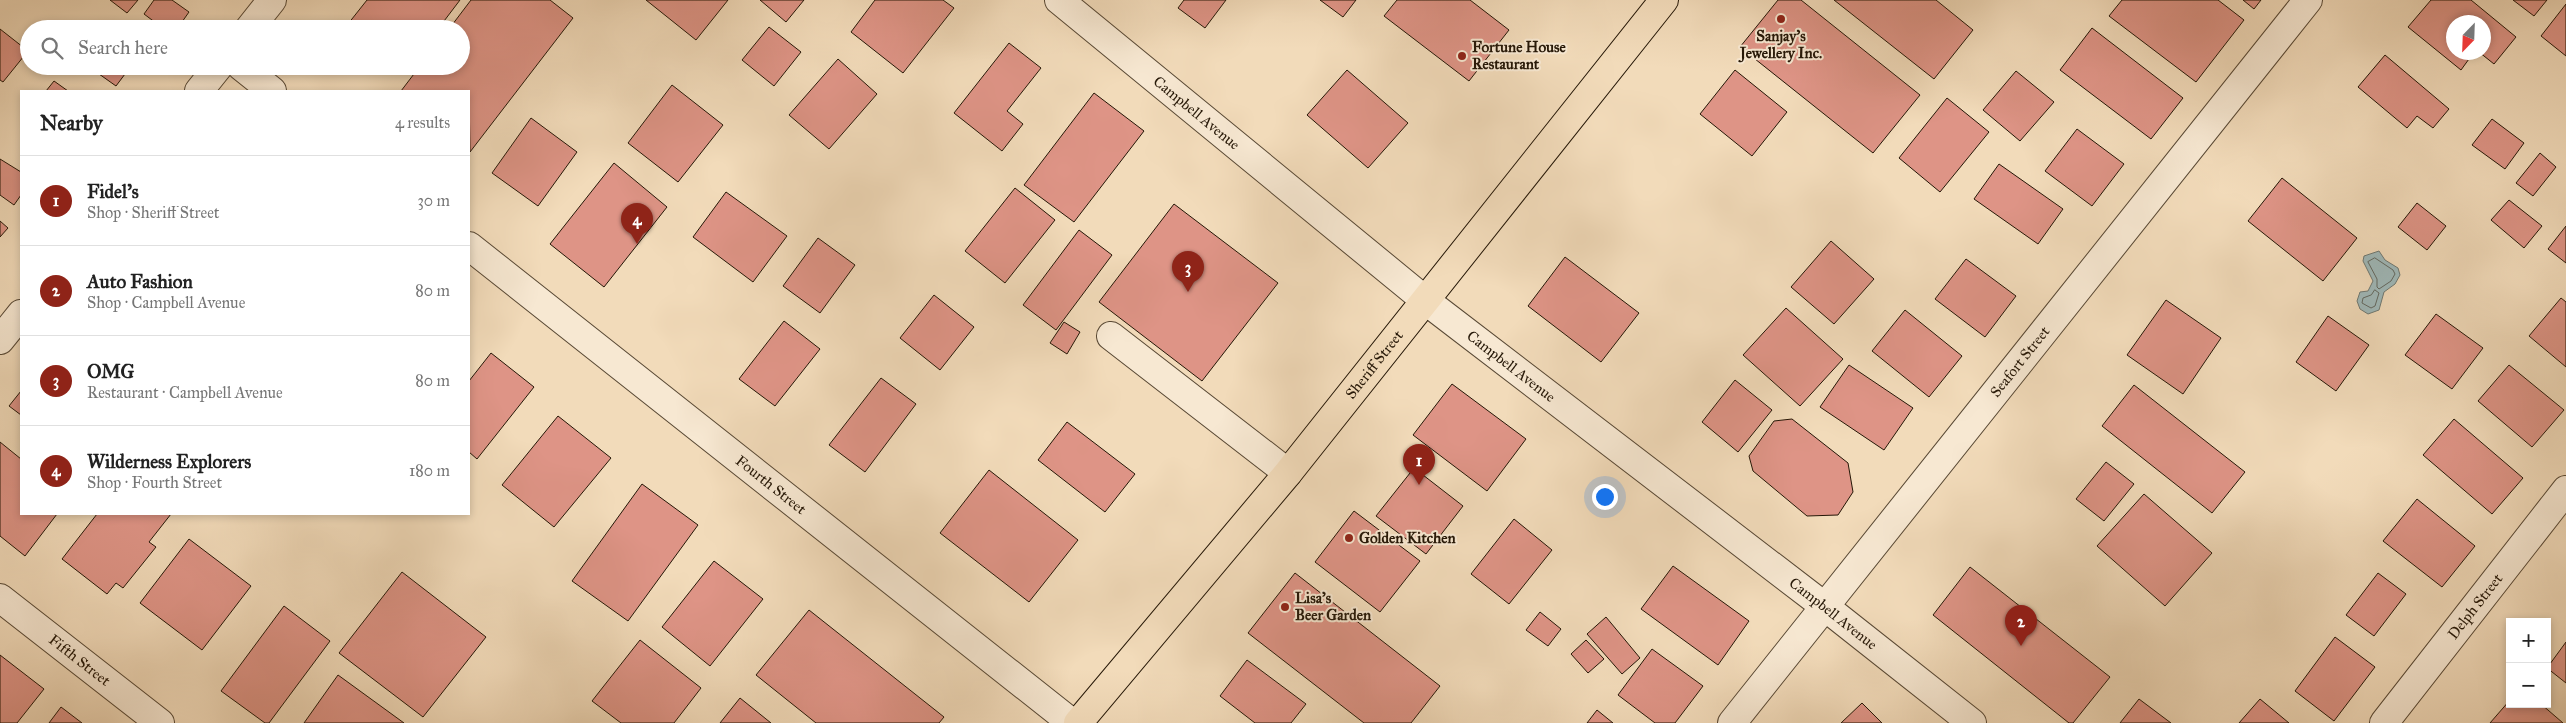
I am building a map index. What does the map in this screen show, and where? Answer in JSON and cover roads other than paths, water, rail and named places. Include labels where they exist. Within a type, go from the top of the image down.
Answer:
[{"type":"main road","name":"Sheriff Street","points":[[1078,723],[1288,473],[1664,0]]},
{"type":"street","points":[[256,20],[272,0]]},
{"type":"street","name":"Campbell Avenue","points":[[1059,0],[1426,301],[1824,606],[1972,723]]},
{"type":"street","name":"Seafort Street","points":[[1732,723],[2308,0]]},
{"type":"street","points":[[200,90],[212,75]]},
{"type":"street","points":[[252,75],[271,90]]},
{"type":"street","name":"Fourth Street","points":[[470,247],[1072,723]]},
{"type":"street","points":[[0,340],[20,315]]},
{"type":"street","points":[[1111,336],[1288,473]]},
{"type":"street","name":"Delph Street","points":[[2384,723],[2566,490]]},
{"type":"street","name":"Fifth Street","points":[[0,598],[160,723]]},
{"type":"water","points":[[2379,251],[2385,260],[2398,268],[2400,275],[2395,284],[2384,292],[2379,310],[2368,314],[2360,309],[2357,301],[2360,292],[2368,291],[2373,281],[2363,261],[2364,256]]},
{"type":"place","name":"Sanjay's Jewellery Inc.","points":[[1781,19]]},
{"type":"place","name":"Fortune House Restaurant","points":[[1462,56]]},
{"type":"place","name":"Wilderness Explorers","points":[[637,244]]},
{"type":"place","name":"OMG","points":[[1188,292]]},
{"type":"place","name":"Fidel's","points":[[1419,485]]},
{"type":"place","name":"Golden Kitchen","points":[[1349,538]]},
{"type":"place","name":"Lisa's Beer Garden","points":[[1285,607]]},
{"type":"place","name":"Auto Fashion","points":[[2021,646]]}]
